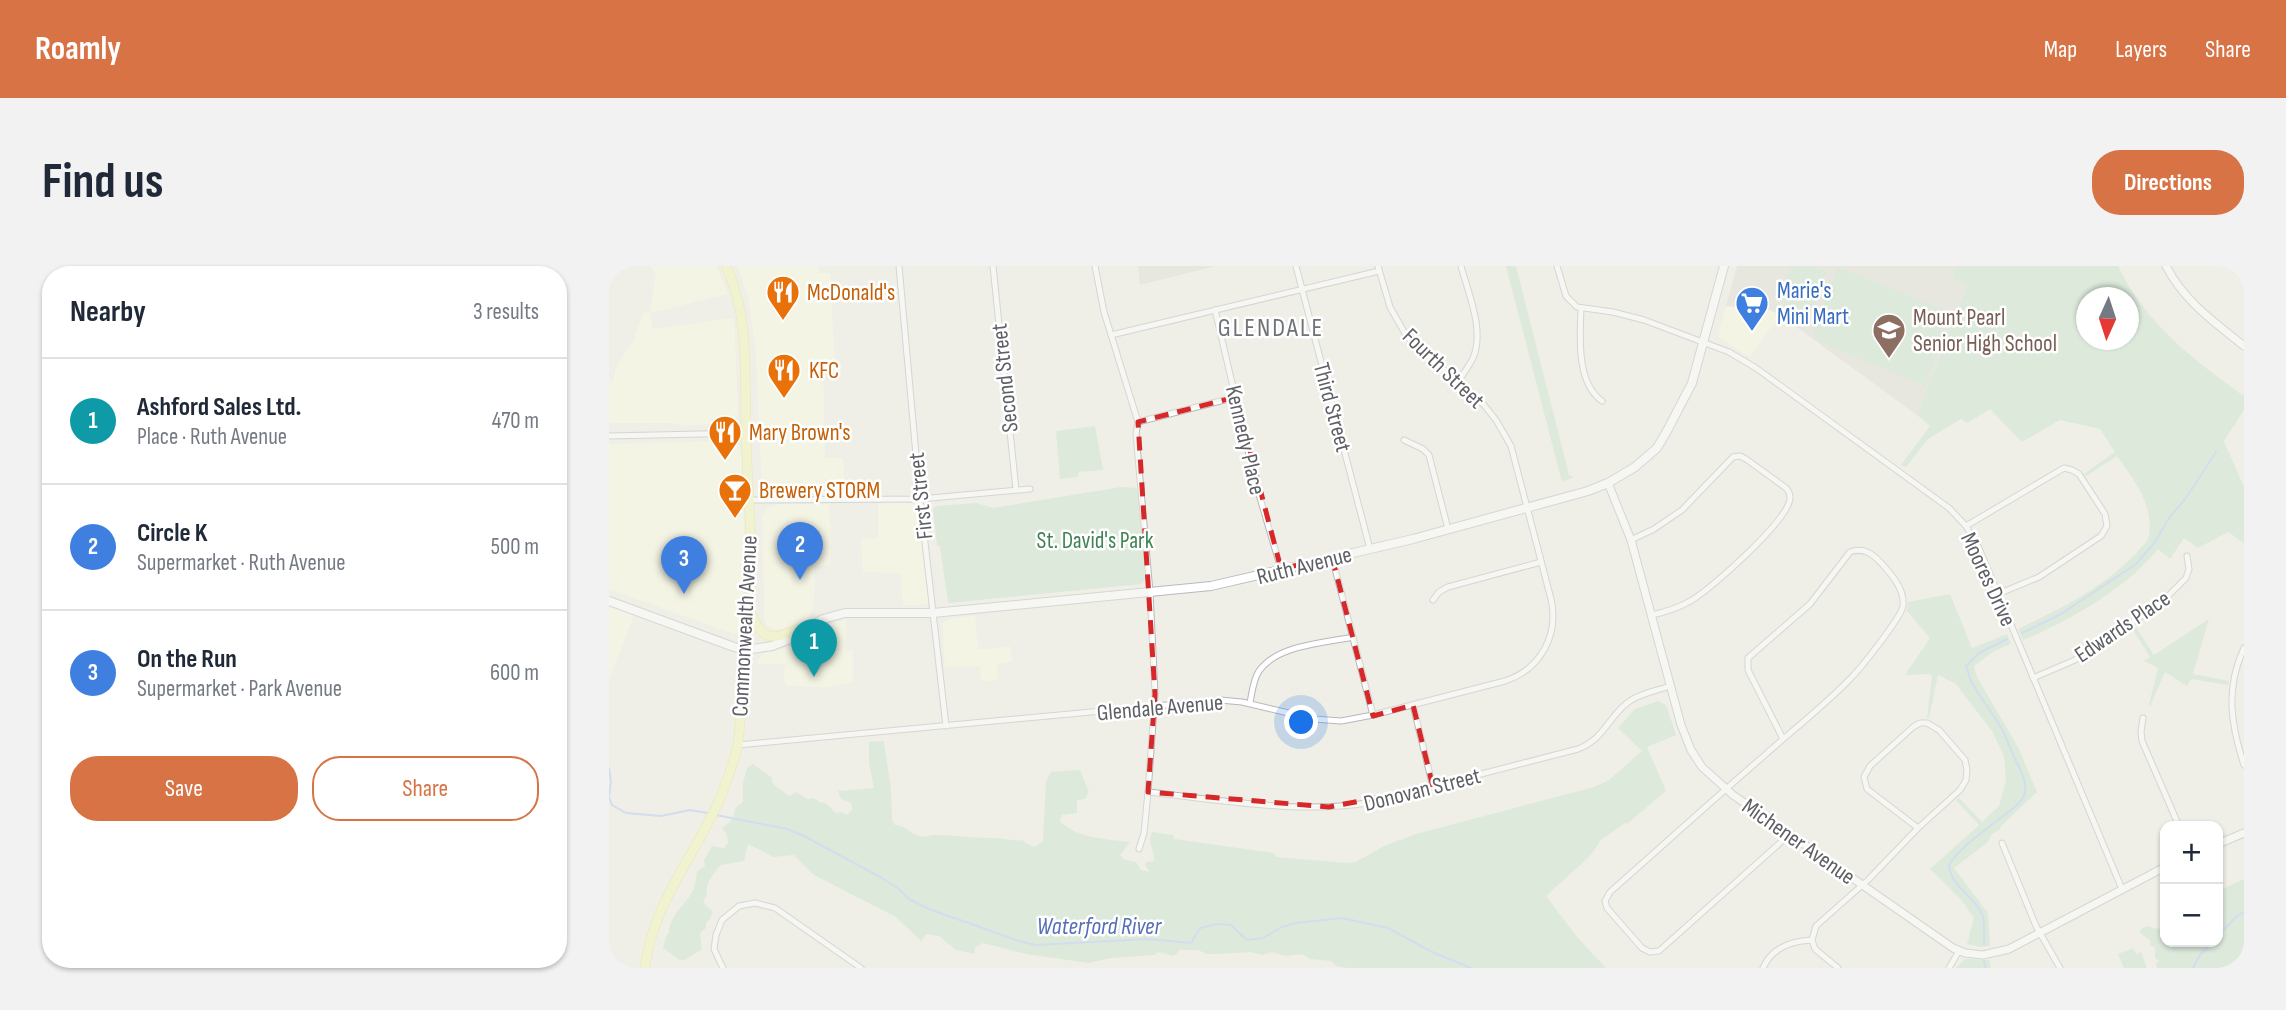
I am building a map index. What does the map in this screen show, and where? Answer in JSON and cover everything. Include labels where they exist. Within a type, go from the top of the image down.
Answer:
[{"type":"main road","name":"Commonwealth Avenue","points":[[645,968],[647,948],[658,913],[716,807],[738,745],[751,559],[745,332],[735,286],[726,266]]},
{"type":"main road","name":"Ruth Avenue","points":[[745,650],[781,643],[823,619],[845,613],[933,613],[1212,586],[1448,529],[1576,495],[1608,483],[1635,467],[1657,447],[1692,383],[1724,266]]},
{"type":"main road","points":[[609,601],[745,650]]},
{"type":"main road","points":[[749,611],[761,631],[771,636],[784,635],[799,627],[813,625]]},
{"type":"street","name":"First Street","points":[[899,266],[920,499],[946,726]]},
{"type":"street","name":"Second Street","points":[[993,266],[1016,490]]},
{"type":"street","points":[[1095,266],[1099,295],[1138,422],[1136,434],[1150,592],[1155,706],[1144,833],[1139,849]]},
{"type":"street","name":"Third Street","points":[[1296,266],[1370,549]]},
{"type":"street","points":[[1458,382],[1472,359],[1477,340],[1475,318],[1461,266]]},
{"type":"street","points":[[1557,266],[1568,299],[1581,308],[1581,354],[1590,387],[1602,401]]},
{"type":"street","points":[[2166,266],[2183,293],[2196,307],[2244,346]]},
{"type":"street","points":[[1111,335],[1379,268]]},
{"type":"street","name":"Fourth Street","points":[[1379,268],[1390,307],[1407,337],[1484,405],[1496,420],[1511,446],[1527,508]]},
{"type":"street","name":"Moores Drive","points":[[1581,308],[1629,315],[1734,355],[1776,381],[1932,495],[1966,526],[1978,546],[2122,889]]},
{"type":"street","name":"Kennedy Place","points":[[1215,310],[1255,481],[1281,569]]},
{"type":"street","points":[[1138,422],[1236,397]]},
{"type":"street","points":[[609,436],[746,433]]},
{"type":"street","points":[[1404,440],[1418,445],[1429,455],[1448,529]]},
{"type":"street","points":[[1631,540],[1654,529],[1682,510],[1733,457],[1746,459],[1789,492],[1788,505],[1742,560],[1696,598],[1678,608],[1651,615]]},
{"type":"street","points":[[1966,526],[2064,468],[2079,474],[2105,514],[2107,526],[2101,536],[2039,577],[1998,594]]},
{"type":"street","name":"Michener Avenue","points":[[1608,483],[1631,540],[1683,732],[1691,750],[1702,766],[1725,789],[1862,885],[1959,951],[1977,955],[1994,954],[2009,949],[2160,870]]},
{"type":"street","points":[[749,500],[920,499],[1030,489]]},
{"type":"street","name":"Glendale Avenue","points":[[738,745],[1220,700],[1250,703],[1323,720],[1349,720],[1510,679],[1525,671],[1538,659],[1550,638],[1553,621],[1551,599],[1527,508]]},
{"type":"street","points":[[1783,738],[1748,670],[1748,658],[1810,604],[1850,552],[1858,550],[1871,553],[1895,580],[1902,597],[1902,611],[1850,679],[1608,894],[1605,901],[1607,908],[1645,950],[1655,952],[1663,948],[1790,834]]},
{"type":"street","name":"Edwards Place","points":[[2033,678],[2074,660],[2159,604],[2186,578],[2189,569],[2187,556]]},
{"type":"street","points":[[1332,557],[1373,716]]},
{"type":"street","points":[[1433,600],[1444,588],[1541,562]]},
{"type":"street","points":[[1250,703],[1257,675],[1273,657],[1289,650],[1353,637]]},
{"type":"street","points":[[2244,648],[2234,676],[2231,708],[2244,765]]},
{"type":"street","name":"Donovan Street","points":[[1148,792],[1240,802],[1329,807],[1365,804],[1584,747],[1599,737],[1631,700],[1670,686]]},
{"type":"street","points":[[1413,705],[1433,787]]},
{"type":"street","points":[[2143,718],[2142,741],[2177,821]]},
{"type":"street","points":[[1838,968],[1818,954],[1812,940],[1814,930],[1960,790],[1967,775],[1962,756],[1939,730],[1927,723],[1913,727],[1870,766],[1864,777],[1867,789],[1918,828]]},
{"type":"street","points":[[2223,842],[2244,833]]},
{"type":"street","points":[[2002,843],[2040,933],[2060,968]]},
{"type":"street","points":[[723,968],[714,949],[722,920],[739,906],[755,903],[775,908],[861,968]]},
{"type":"street","points":[[1763,968],[1768,958],[1785,945],[1812,940]]},
{"type":"street","points":[[1949,968],[1959,951]]},
{"type":"highlighted area","points":[[1236,397],[1281,569],[1332,557],[1373,716],[1413,705],[1433,787],[1329,807],[1148,792],[1155,694],[1138,422]]},
{"type":"shaded area","points":[[650,266],[716,266],[728,294],[650,313],[653,329],[734,318],[738,411],[733,422],[682,426],[675,423],[609,423],[609,380],[612,382],[619,362],[633,342],[643,313],[650,312],[656,274]]},
{"type":"shaded area","points":[[737,266],[818,266],[818,274],[830,273],[835,368],[823,368],[825,458],[843,458],[845,494],[762,491],[756,352],[748,296]]},
{"type":"shaded area","points":[[1138,266],[1216,266],[1140,285]]},
{"type":"shaded area","name":"Mount Pearl Senior High School","points":[[1737,266],[1956,266],[1952,278],[1967,283],[1917,415],[1780,315],[1770,310],[1726,306]]},
{"type":"shaded area","points":[[1726,306],[1770,310],[1780,315],[1750,357],[1718,337]]},
{"type":"shaded area","points":[[736,443],[741,450],[745,550],[741,626],[734,634],[609,589],[609,444]]},
{"type":"shaded area","points":[[878,503],[912,503],[919,507],[929,603],[903,605],[901,573],[863,572],[861,539],[878,538]]},
{"type":"shaded area","points":[[778,504],[829,504],[831,566],[815,566],[814,604],[809,618],[782,629],[773,629],[764,620],[762,517],[766,509]]},
{"type":"shaded area","points":[[609,607],[634,615],[609,680]]},
{"type":"shaded area","points":[[975,616],[978,650],[1010,646],[1012,662],[997,664],[998,680],[981,681],[980,666],[945,667],[942,623],[948,619]]},
{"type":"shaded area","points":[[846,619],[846,651],[853,651],[853,682],[830,687],[786,686],[786,683],[783,683],[785,664],[756,664],[762,654],[790,647],[806,640],[823,627]]},
{"type":"green space","points":[[1506,266],[1516,266],[1569,475],[1574,477],[1562,482]]},
{"type":"green space","points":[[1792,266],[1814,266],[1827,272],[1810,313],[1777,299]]},
{"type":"green space","points":[[1956,266],[2118,266],[2129,287],[2076,287],[2076,350],[2139,350],[2139,301],[2156,323],[2188,353],[2242,395],[2244,393],[2244,410],[2224,441],[2244,487],[2244,543],[2228,532],[2198,548],[2184,538],[2170,559],[2158,549],[2114,590],[2059,623],[2023,640],[2018,629],[2066,605],[2124,565],[2146,542],[2150,524],[2141,493],[2117,456],[2086,476],[2084,474],[2115,452],[2100,429],[2060,420],[2022,442],[1990,409],[1967,423],[1961,419],[1928,439],[1906,467],[1901,465],[1930,426],[1917,415],[1967,284],[1952,278]]},
{"type":"green space","points":[[1838,267],[1951,313],[1925,386],[1815,340],[1813,328]]},
{"type":"green space","points":[[1095,426],[1103,470],[1079,472],[1077,477],[1060,479],[1056,431]]},
{"type":"green space","name":"St. David's Park","points":[[1121,487],[1136,488],[1140,495],[1145,580],[1142,584],[948,603],[940,546],[937,546],[933,509],[937,506],[977,503],[993,508]]},
{"type":"green space","points":[[1950,594],[1972,648],[2007,634],[2011,644],[1994,651],[1974,666],[1977,677],[2018,747],[2037,792],[2000,830],[1992,834],[1988,842],[1954,868],[1988,913],[1990,946],[1980,947],[1967,944],[1974,918],[1962,901],[1930,869],[1979,825],[1956,800],[1959,798],[1982,822],[1999,806],[2006,780],[2004,756],[1992,731],[1955,683],[1938,675],[1927,718],[1932,676],[1905,675],[1930,638],[1907,611],[1908,602]]},
{"type":"green space","points":[[2209,619],[2193,674],[2229,681],[2228,685],[2191,679],[2187,686],[2165,672],[2150,706],[2158,668],[2144,661],[2150,657],[2132,628],[2135,626],[2154,655]]},
{"type":"green space","points":[[1658,701],[1666,705],[1676,735],[1647,747],[1666,791],[1627,824],[1601,840],[1590,856],[1546,896],[1577,937],[1606,968],[1348,968],[1336,966],[1331,961],[1310,959],[1302,954],[1207,954],[1198,950],[1180,950],[1174,956],[1158,952],[1155,955],[1110,958],[1089,963],[1026,954],[983,943],[975,948],[974,954],[956,950],[939,936],[926,934],[921,941],[896,917],[814,875],[794,855],[773,857],[748,844],[744,861],[721,865],[708,883],[703,902],[713,912],[706,928],[700,933],[702,949],[685,960],[680,960],[663,948],[672,919],[691,894],[697,871],[705,866],[704,860],[712,846],[724,848],[728,843],[727,834],[722,828],[731,820],[735,808],[743,802],[743,783],[747,768],[753,764],[772,778],[772,783],[789,796],[796,792],[807,799],[814,798],[825,803],[836,813],[847,815],[852,810],[851,803],[841,799],[838,791],[874,788],[869,763],[869,742],[884,741],[892,820],[895,825],[921,837],[942,835],[1022,840],[1035,847],[1043,841],[1046,781],[1051,772],[1080,770],[1089,792],[1085,799],[1077,800],[1077,813],[1062,815],[1060,822],[1085,835],[1130,842],[1120,855],[1123,859],[1136,862],[1141,870],[1150,872],[1146,862],[1154,861],[1150,840],[1152,832],[1173,835],[1174,839],[1274,853],[1276,857],[1347,863],[1356,862],[1384,846],[1416,834],[1594,787],[1609,780],[1642,751],[1618,728],[1635,709]]},
{"type":"green space","points":[[2244,879],[2244,968],[2157,968],[2156,963],[2159,961],[2155,958],[2155,948],[2150,945],[2150,940],[2140,933],[2141,929],[2148,926],[2160,928],[2160,947],[2223,947],[2223,889]]},
{"type":"green space","points":[[2133,948],[2136,954],[2141,952],[2147,968],[2124,968],[2118,954]]},
{"type":"green space","points":[[1965,959],[1989,960],[1991,968],[1956,968]]},
{"type":"waterway","points":[[2022,633],[2061,614],[2136,564],[2155,542],[2216,452]]},
{"type":"waterway","points":[[1984,945],[1983,917],[1980,910],[1954,880],[1949,865],[1971,841],[2018,804],[2025,794],[2023,777],[2005,735],[1971,681],[1966,666],[1979,653],[2007,639]]},
{"type":"waterway","name":"Waterford River","points":[[609,768],[609,795]]},
{"type":"waterway","name":"Waterford River","points":[[609,797],[612,805],[626,813],[661,816],[690,810],[707,813]]},
{"type":"waterway","name":"Waterford River","points":[[716,815],[787,829],[882,878],[909,899],[929,909],[1035,945],[1148,939],[1191,943],[1200,928],[1217,924],[1231,925],[1247,940],[1263,938],[1282,927],[1296,923],[1342,918],[1388,928],[1432,952],[1471,968]]},
{"type":"waterway","points":[[2223,931],[2244,912]]},
{"type":"waterway","points":[[2193,968],[2207,947]]},
{"type":"waterway","points":[[1984,961],[1985,968]]},
{"type":"place","name":"McDonald's","points":[[783,322]]},
{"type":"place","name":"Marie's Mini Mart","points":[[1752,333]]},
{"type":"place","name":"Mount Pearl Senior High School","points":[[1889,360]]},
{"type":"place","name":"KFC","points":[[784,400]]},
{"type":"place","name":"Mary Brown's","points":[[725,462]]},
{"type":"place","name":"Brewery STORM","points":[[735,520]]},
{"type":"place","name":"Circle K","points":[[800,580]]},
{"type":"place","name":"On the Run","points":[[684,594]]},
{"type":"place","name":"Ashford Sales Ltd.","points":[[814,677]]},
{"type":"district","name":"GLENDALE","points":[[1271,327]]}]
